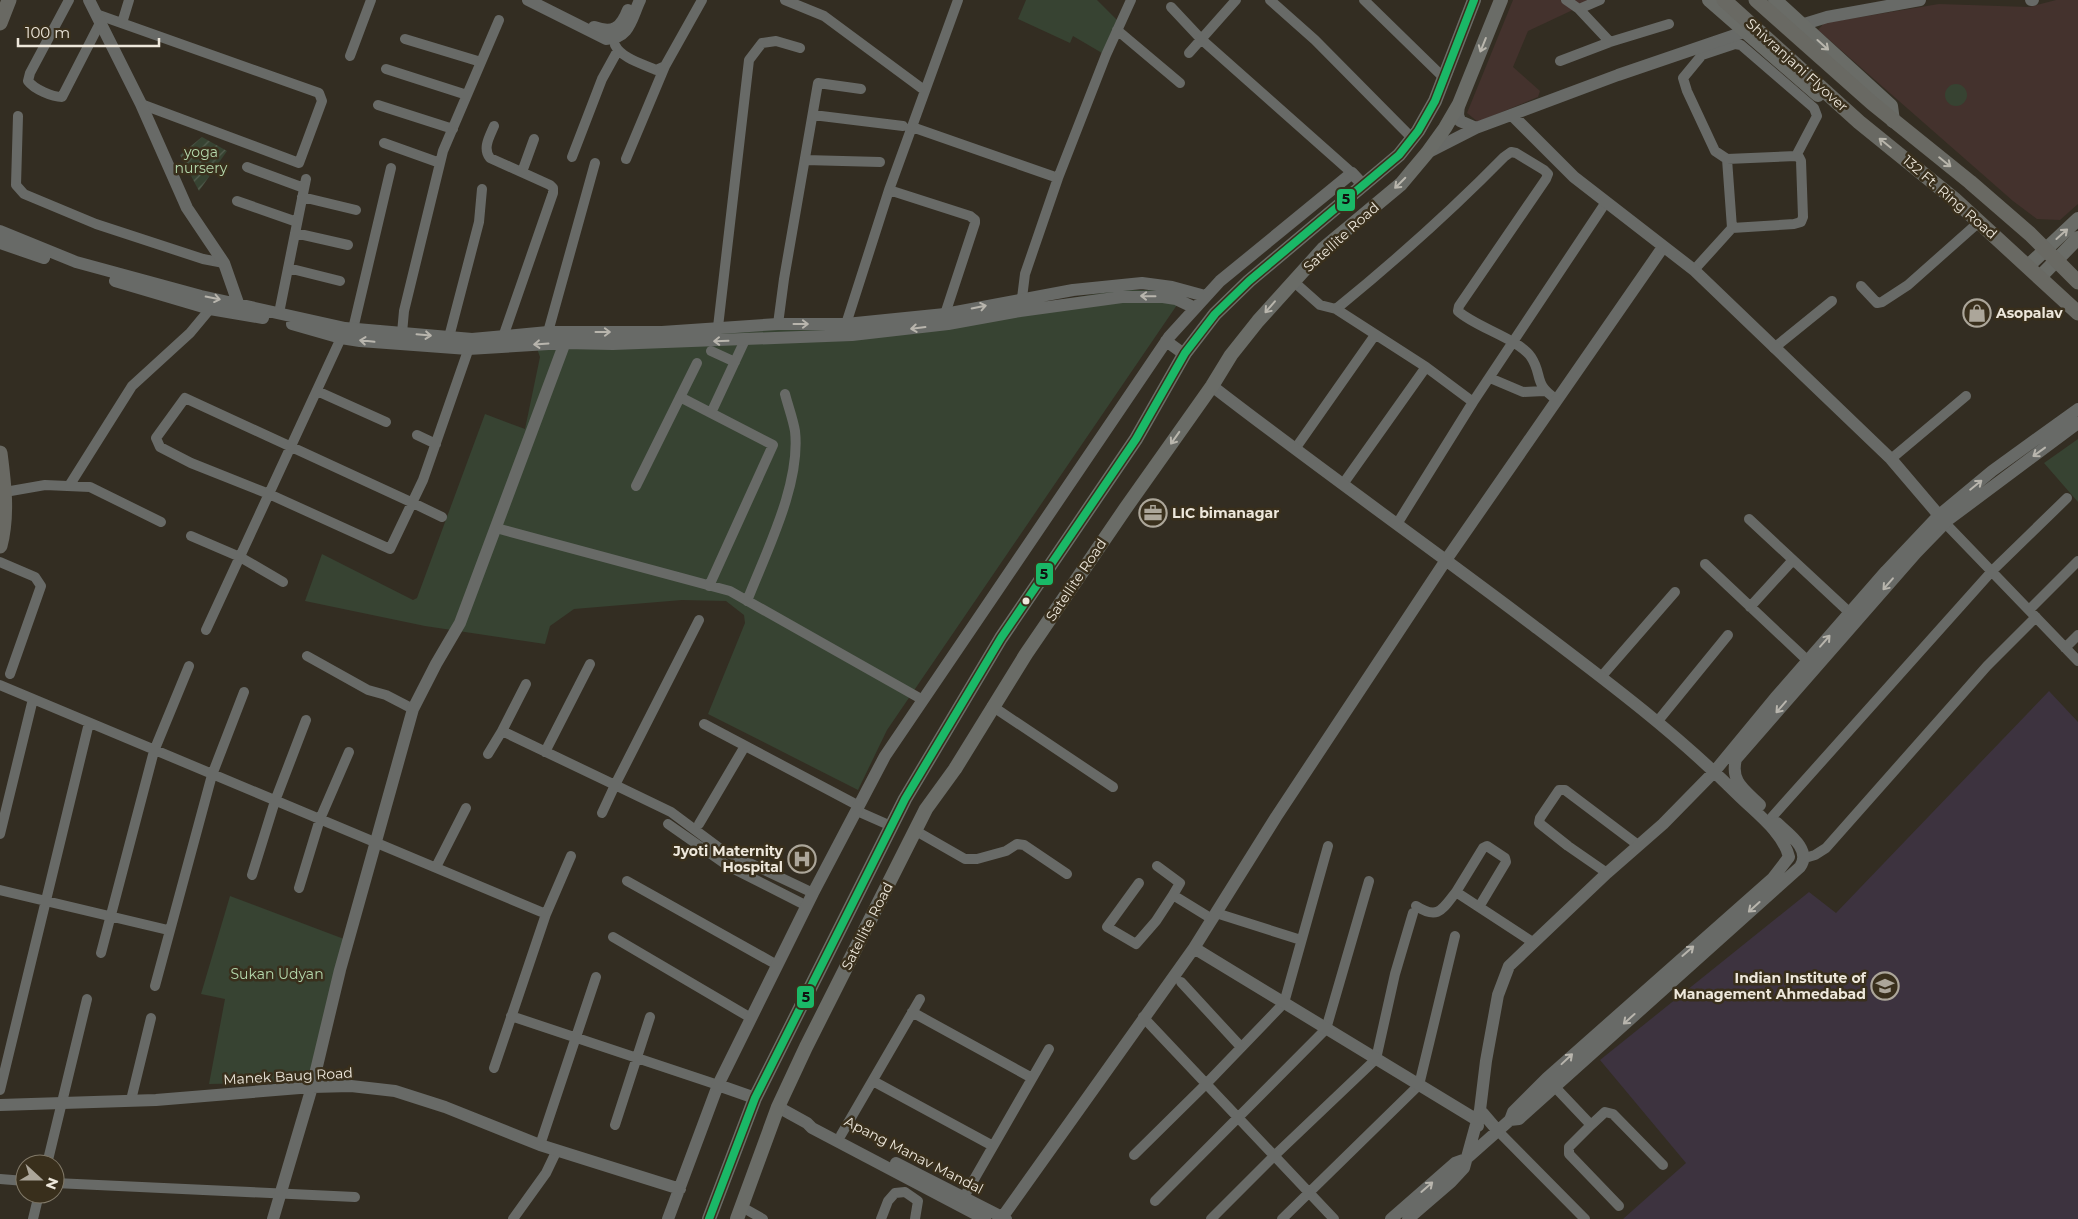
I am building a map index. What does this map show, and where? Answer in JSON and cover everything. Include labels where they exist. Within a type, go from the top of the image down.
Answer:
[{"type":"main road","points":[[0,23],[9,0]]},
{"type":"main road","name":"Satellite Road","points":[[709,1219],[755,1098],[891,826],[905,799],[1001,638],[1136,439],[1184,354],[1215,314],[1249,280],[1399,155],[1412,138],[1436,101],[1474,0]]},
{"type":"main road","name":"Satellite Road","points":[[740,1213],[778,1106],[926,809],[954,769],[992,706],[1125,509],[1212,386],[1231,355],[1258,320],[1323,249],[1401,184],[1445,128],[1459,104],[1501,0]]},
{"type":"main road","points":[[1709,0],[1853,124],[1865,126]]},
{"type":"main road","name":"Shivranjani Flyover","points":[[1724,0],[1865,126]]},
{"type":"main road","name":"Shivranjani Flyover","points":[[1756,0],[1893,121]]},
{"type":"main road","points":[[1778,1],[1801,25],[1891,106],[1893,121]]},
{"type":"main road","name":"132 Ft. Ring Road","points":[[1893,121],[1970,182],[2051,253],[2078,282]]},
{"type":"main road","name":"132 Ft. Ring Road","points":[[1865,126],[2040,276]]},
{"type":"main road","points":[[2078,219],[2051,253],[2040,276],[2078,313]]},
{"type":"main road","points":[[2028,266],[2078,238]]},
{"type":"main road","points":[[0,453],[5,492],[0,546]]},
{"type":"street","points":[[69,0],[30,73],[28,80],[31,85],[62,98],[98,18]]},
{"type":"street","points":[[89,0],[141,104],[187,208],[224,262],[238,303]]},
{"type":"street","points":[[122,23],[129,0]]},
{"type":"street","points":[[350,56],[371,0]]},
{"type":"street","points":[[528,0],[606,39],[656,70],[666,66]]},
{"type":"street","points":[[540,0],[596,28],[607,31],[623,22],[632,0]]},
{"type":"street","points":[[572,157],[615,45],[626,32],[640,0]]},
{"type":"street","points":[[626,159],[666,66],[702,0]]},
{"type":"street","points":[[785,0],[824,16],[924,90]]},
{"type":"street","points":[[846,324],[889,190],[907,126],[924,90],[958,0]]},
{"type":"street","points":[[1021,305],[1025,274],[1058,178],[1117,30],[1131,0]]},
{"type":"street","points":[[1189,53],[1236,0]]},
{"type":"street","points":[[1270,0],[1315,40],[1412,138]]},
{"type":"street","points":[[1364,0],[1444,78]]},
{"type":"street","points":[[1566,0],[1579,9],[1610,42]]},
{"type":"street","points":[[1579,9],[1600,0]]},
{"type":"street","points":[[1801,25],[1827,17],[1915,0]]},
{"type":"street","points":[[1171,7],[1201,39],[1352,173],[1363,185]]},
{"type":"street","points":[[98,18],[122,23],[319,93],[322,101],[301,161],[295,163],[141,104]]},
{"type":"street","points":[[402,333],[404,311],[443,151],[499,20]]},
{"type":"street","points":[[1560,61],[1610,42],[1669,24]]},
{"type":"street","points":[[1117,30],[1180,83]]},
{"type":"street","points":[[1427,153],[1476,128],[1645,65],[1744,32]]},
{"type":"street","points":[[405,39],[481,62]]},
{"type":"street","points":[[718,327],[749,60],[762,43],[776,41],[800,48]]},
{"type":"street","points":[[1694,270],[1732,228],[1794,224],[1801,222],[1803,217],[1801,161],[1799,157],[1727,159],[1715,151],[1687,91],[1683,78],[1702,55],[1738,44],[1764,63],[1816,112],[1817,116],[1796,156]]},
{"type":"street","points":[[386,69],[467,94]]},
{"type":"street","points":[[778,324],[818,83],[862,89]]},
{"type":"street","points":[[1459,104],[1458,115],[1460,121],[1476,128]]},
{"type":"street","points":[[378,105],[452,129]]},
{"type":"street","points":[[812,115],[907,126],[1058,178]]},
{"type":"street","points":[[1512,115],[1574,177],[1694,270],[1891,459],[1941,519],[2078,661]]},
{"type":"street","points":[[18,116],[16,185],[24,194],[96,224],[203,259],[224,262]]},
{"type":"street","points":[[494,126],[485,147],[486,153],[490,158],[550,185],[554,193],[503,337]]},
{"type":"street","points":[[522,172],[534,139]]},
{"type":"street","points":[[384,143],[440,163]]},
{"type":"street","points":[[1336,309],[1396,260],[1455,207],[1511,152],[1548,174],[1458,306],[1458,311],[1513,343],[1530,357],[1544,391],[1556,399]]},
{"type":"street","points":[[1727,159],[1732,228]]},
{"type":"street","points":[[805,160],[880,162]]},
{"type":"street","points":[[548,332],[595,163]]},
{"type":"street","points":[[247,167],[356,210]]},
{"type":"street","points":[[353,328],[391,168]]},
{"type":"street","points":[[668,1219],[718,1085],[813,893],[885,756],[1166,341],[1205,296],[1238,266],[1352,173]]},
{"type":"street","points":[[279,313],[304,188]]},
{"type":"street","points":[[449,337],[480,222],[482,189]]},
{"type":"street","points":[[889,190],[970,216],[975,220],[976,223],[945,314]]},
{"type":"street","points":[[237,202],[296,228],[348,245]]},
{"type":"street","points":[[1397,524],[1473,402],[1606,202]]},
{"type":"street","points":[[1861,286],[1877,304],[1882,302],[1908,285],[1979,222]]},
{"type":"street","points":[[0,231],[76,262],[201,296],[353,328],[449,337],[470,344],[503,337],[548,332],[613,344],[852,336],[948,324],[1073,290],[1142,283],[1172,287],[1205,296]]},
{"type":"street","points":[[0,243],[79,271],[210,309],[281,321],[340,338],[412,346],[470,344],[718,327],[778,324],[846,324],[1021,305],[1122,297],[1147,296],[1176,300],[1194,308]]},
{"type":"street","points":[[1004,1218],[1194,948],[1276,818],[1446,560],[1663,247]]},
{"type":"street","points":[[288,268],[340,281]]},
{"type":"street","points":[[1292,281],[1320,306],[1336,309],[1426,367],[1473,402]]},
{"type":"street","points":[[1774,348],[1832,300]]},
{"type":"street","points":[[70,486],[132,386],[190,333],[210,309]]},
{"type":"street","points":[[1295,449],[1375,335]]},
{"type":"street","points":[[273,1219],[312,1087],[340,970],[413,709],[460,623],[567,337]]},
{"type":"street","points":[[206,630],[340,338]]},
{"type":"street","points":[[711,413],[745,340]]},
{"type":"street","points":[[1166,341],[1184,354]]},
{"type":"street","points":[[442,517],[413,503],[185,398],[156,438],[160,447],[191,464],[269,494],[390,549],[413,503],[423,480],[470,344]]},
{"type":"street","points":[[712,352],[735,362]]},
{"type":"street","points":[[636,486],[697,363]]},
{"type":"street","points":[[1343,484],[1426,367]]},
{"type":"street","points":[[1490,378],[1523,392],[1544,391]]},
{"type":"street","points":[[1212,386],[1601,677],[1714,772],[1786,845],[1789,857]]},
{"type":"street","points":[[316,391],[386,422]]},
{"type":"street","points":[[747,601],[790,490],[795,449],[795,431],[785,394]]},
{"type":"street","points":[[1891,459],[1966,396]]},
{"type":"street","points":[[680,397],[773,445],[709,586]]},
{"type":"street","points":[[1408,1219],[1451,1182],[1464,1168],[1478,1115],[1498,995],[1509,966],[1638,846],[1714,772],[1850,612],[1941,519],[1992,471],[2078,409]]},
{"type":"street","points":[[1662,982],[1800,867],[1804,858],[1800,847],[1736,781],[1734,769],[1736,759],[1916,553],[1941,519],[2078,423]]},
{"type":"street","points":[[417,435],[436,444]]},
{"type":"street","points":[[5,492],[45,485],[90,487],[161,522]]},
{"type":"street","points":[[1772,817],[1992,571],[2068,498]]},
{"type":"street","points":[[1749,518],[1850,612]]},
{"type":"street","points":[[496,528],[730,591],[923,700]]},
{"type":"street","points":[[191,536],[240,557],[283,582]]},
{"type":"street","points":[[1750,607],[1793,560]]},
{"type":"street","points":[[1789,857],[1804,858],[1815,855],[1826,848],[2078,561]]},
{"type":"street","points":[[0,562],[34,577],[41,586],[10,674]]},
{"type":"street","points":[[1705,564],[1808,660]]},
{"type":"street","points":[[1601,677],[1675,592]]},
{"type":"street","points":[[602,813],[699,620]]},
{"type":"street","points":[[1656,722],[1728,635]]},
{"type":"street","points":[[2065,648],[2078,636]]},
{"type":"street","points":[[307,656],[368,690],[386,695],[413,709]]},
{"type":"street","points":[[545,752],[590,664]]},
{"type":"street","points":[[101,953],[109,916],[154,750],[189,666]]},
{"type":"street","points":[[488,754],[526,684]]},
{"type":"street","points":[[0,685],[546,914]]},
{"type":"street","points":[[154,986],[212,775],[244,692]]},
{"type":"street","points":[[0,834],[33,699]]},
{"type":"street","points":[[992,706],[1113,787]]},
{"type":"street","points":[[252,875],[275,801],[306,720]]},
{"type":"street","points":[[0,1090],[89,723]]},
{"type":"street","points":[[704,724],[891,826]]},
{"type":"street","points":[[502,731],[671,812],[722,850],[813,893]]},
{"type":"street","points":[[699,824],[745,746]]},
{"type":"street","points":[[299,888],[320,819],[349,752]]},
{"type":"street","points":[[1714,772],[1734,769]]},
{"type":"street","points":[[1607,873],[1539,823],[1540,818],[1559,790],[1565,790],[1638,846]]},
{"type":"street","points":[[436,867],[466,808]]},
{"type":"street","points":[[668,824],[728,866],[807,906]]},
{"type":"street","points":[[916,831],[965,859],[977,859],[1006,850],[1017,844],[1024,845],[1067,874]]},
{"type":"street","points":[[1134,1155],[1284,1003],[1328,846]]},
{"type":"street","points":[[1212,1219],[1274,1156],[1376,1059],[1395,974],[1415,910],[1432,913],[1444,908],[1483,848],[1487,846],[1505,858],[1506,862],[1479,907]]},
{"type":"street","points":[[494,1068],[546,914],[571,856]]},
{"type":"street","points":[[1391,1219],[1455,1163],[1466,1159],[1510,1120],[1514,1112],[1662,982],[1773,878],[1789,857]]},
{"type":"street","points":[[1139,883],[1107,927],[1136,944],[1156,921],[1180,883],[1157,866]]},
{"type":"street","points":[[1155,1201],[1326,1029],[1369,881]]},
{"type":"street","points":[[627,882],[777,965]]},
{"type":"street","points":[[0,890],[168,930]]},
{"type":"street","points":[[1456,892],[1534,943]]},
{"type":"street","points":[[1173,895],[1214,916],[1301,940]]},
{"type":"street","points":[[1282,1219],[1419,1085],[1454,936]]},
{"type":"street","points":[[613,937],[751,1018]]},
{"type":"street","points":[[1194,948],[1419,1085],[1478,1115],[1498,1131],[1585,1219]]},
{"type":"street","points":[[540,1145],[596,977]]},
{"type":"street","points":[[1181,982],[1241,1047]]},
{"type":"street","points":[[49,1154],[87,999]]},
{"type":"street","points":[[841,1135],[920,999]]},
{"type":"street","points":[[912,1012],[1032,1078]]},
{"type":"street","points":[[511,1016],[755,1098]]},
{"type":"street","points":[[615,1125],[650,1017]]},
{"type":"street","points":[[1144,1017],[1334,1219]]},
{"type":"street","points":[[131,1100],[151,1018]]},
{"type":"street","points":[[961,1202],[1049,1049]]},
{"type":"street","points":[[873,1081],[993,1146]]},
{"type":"street","points":[[1550,1082],[1590,1124]]},
{"type":"street","name":"Manek Baug Road","points":[[0,1105],[156,1100],[312,1087],[351,1086],[395,1092],[445,1106],[540,1145],[680,1188]]},
{"type":"street","points":[[778,1106],[917,1191],[961,1202],[985,1219]]},
{"type":"street","points":[[1619,1206],[1569,1154],[1569,1148],[1590,1124],[1605,1112],[1613,1114],[1663,1166]]},
{"type":"street","points":[[1478,1115],[1483,1144]]},
{"type":"street","name":"Apang Manav Mandal","points":[[806,1123],[814,1121],[961,1202],[1004,1218]]},
{"type":"street","points":[[513,1219],[546,1173],[557,1150]]},
{"type":"street","points":[[0,1180],[15,1181]]},
{"type":"street","points":[[65,1183],[280,1192],[354,1197]]},
{"type":"street","points":[[881,1219],[888,1201],[895,1193],[917,1191]]},
{"type":"street","points":[[916,1219],[917,1191]]},
{"type":"street","points":[[33,1219],[37,1204]]},
{"type":"street","points":[[740,1213],[764,1219]]},
{"type":"shaded area","points":[[1513,0],[1594,0],[1528,31],[1513,67],[1540,91],[1538,97],[1478,122],[1467,113]]},
{"type":"shaded area","points":[[2056,0],[2078,0],[2078,204],[2060,220],[2037,219],[2013,201],[1818,30],[1824,23],[1939,4],[2029,7]]},
{"type":"shaded area","name":"Indian Institute of Management Ahmedabad","points":[[2049,691],[2078,722],[2078,1219],[1623,1219],[1686,1163],[1600,1060],[1809,892],[1836,913]]},
{"type":"green space","points":[[1026,0],[1097,0],[1118,21],[1102,53],[1073,36],[1070,43],[1018,19]]},
{"type":"green space","points":[[1956,84],[1964,87],[1967,95],[1964,103],[1956,106],[1948,103],[1945,95],[1948,87]]},
{"type":"green space","name":"yoga nursery","points":[[202,137],[227,151],[199,191],[180,155]]},
{"type":"green space","points":[[1120,290],[1159,290],[1179,302],[887,730],[858,790],[708,714],[745,623],[744,615],[726,601],[682,600],[574,609],[550,626],[545,644],[425,626],[305,601],[322,554],[413,600],[417,598],[485,414],[525,429],[540,357],[536,346],[1023,306]]},
{"type":"green space","points":[[2078,439],[2078,502],[2044,463]]},
{"type":"green space","name":"Sukan Udyan","points":[[230,896],[344,939],[309,1082],[209,1084],[225,999],[201,994]]},
{"type":"transit line","name":"5","points":[[709,1219],[755,1098],[905,799],[1001,638],[1136,439],[1185,353],[1215,314],[1249,281],[1399,155],[1418,131],[1435,101],[1474,0]]},
{"type":"place","name":"Asopalav","points":[[1977,313]]},
{"type":"place","name":"LIC bimanagar","points":[[1153,513]]},
{"type":"place","name":"Jyoti Maternity Hospital","points":[[802,859]]},
{"type":"place","name":"Indian Institute of Management Ahmedabad","points":[[1885,986]]}]
